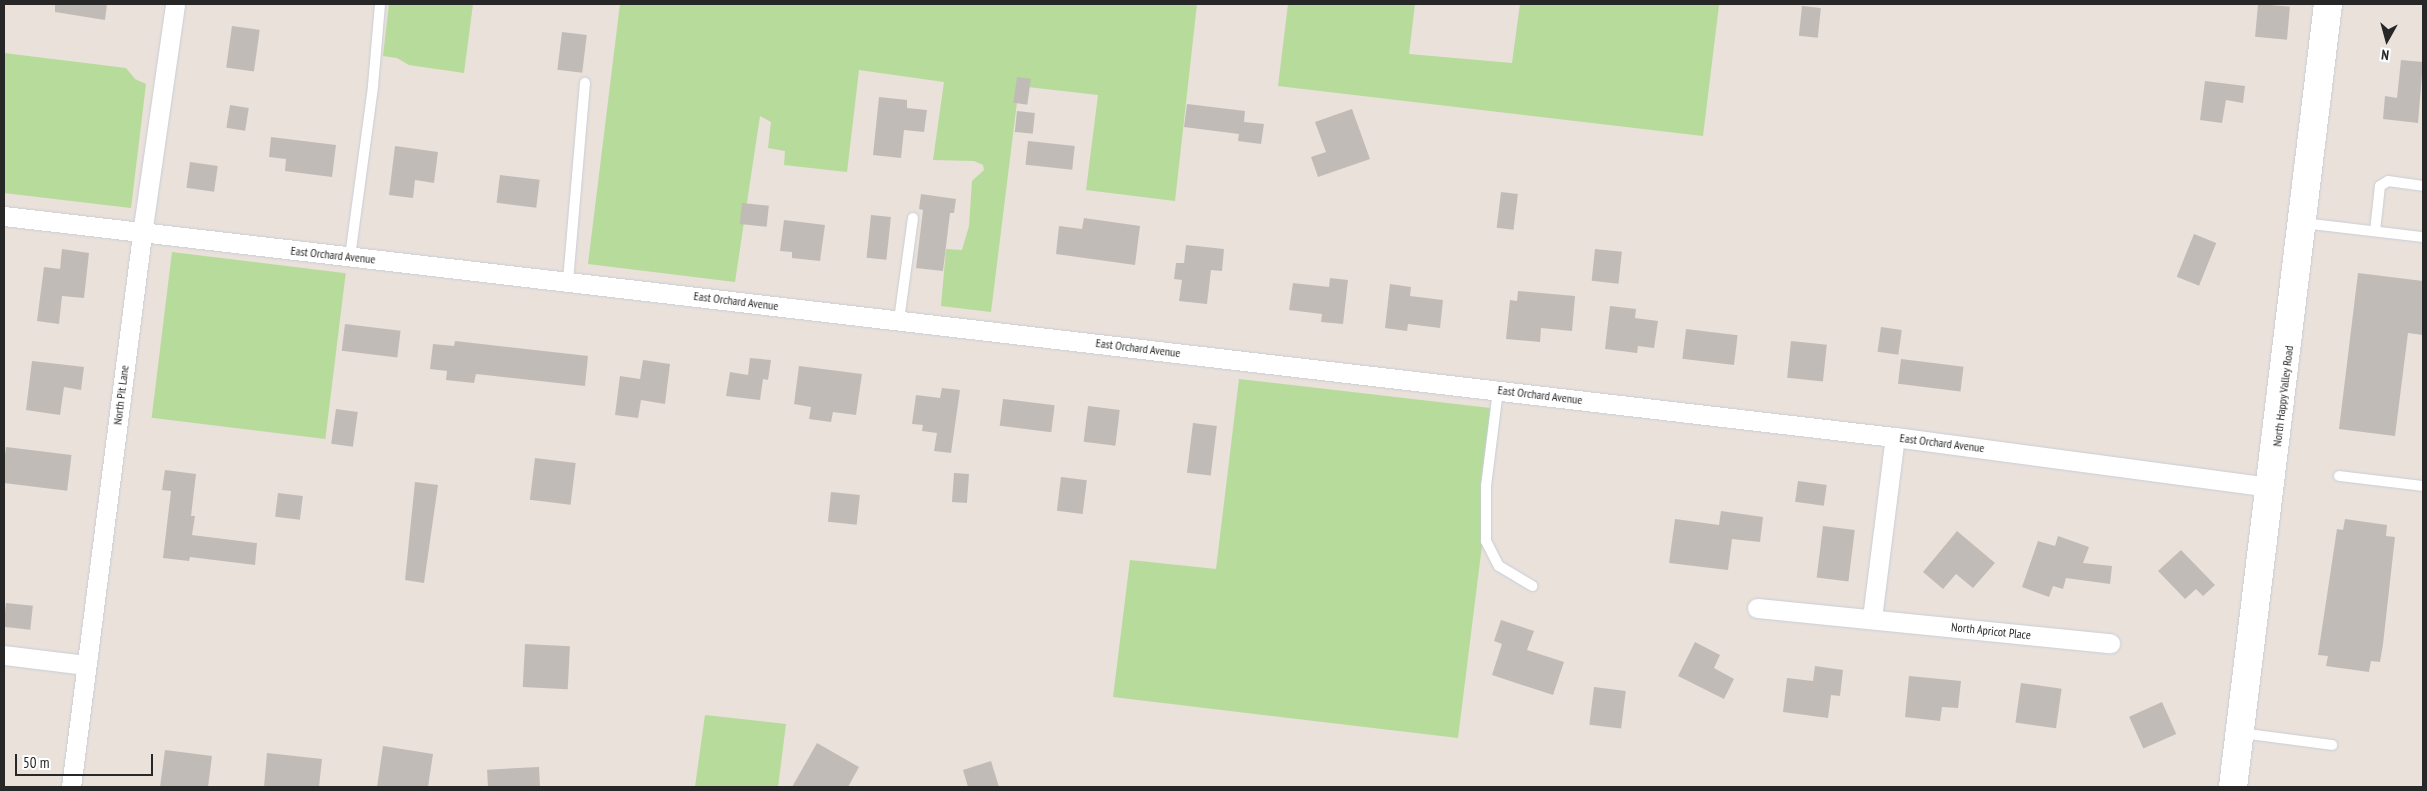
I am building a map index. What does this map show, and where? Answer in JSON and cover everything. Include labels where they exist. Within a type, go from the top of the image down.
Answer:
[{"type":"main road","name":"North Happy Valley Road","points":[[2234,787],[2328,4]]},
{"type":"street","name":"North Pit Lane","points":[[72,787],[142,234],[175,4]]},
{"type":"street","name":"East Orchard Avenue","points":[[4,216],[142,234],[568,281],[1895,437],[2271,487]]},
{"type":"street","points":[[1872,618],[1895,437]]},
{"type":"street","name":"North Apricot Place","points":[[1757,608],[2110,643]]},
{"type":"street","points":[[4,655],[86,665]]},
{"type":"lane","points":[[350,257],[373,86],[380,4]]},
{"type":"lane","points":[[568,281],[585,82]]},
{"type":"lane","points":[[2375,232],[2380,186],[2388,181],[2423,186]]},
{"type":"lane","points":[[899,320],[913,218]]},
{"type":"lane","points":[[2303,223],[2423,237]]},
{"type":"lane","points":[[1498,390],[1486,486],[1486,541],[1499,566],[1532,586]]},
{"type":"lane","points":[[2340,476],[2423,486]]},
{"type":"lane","points":[[2240,733],[2332,745]]},
{"type":"green space","points":[[389,4],[473,4],[464,73],[409,65],[397,58],[383,56]]},
{"type":"green space","points":[[620,4],[1197,4],[1175,201],[1086,190],[1098,95],[1019,86],[991,312],[941,306],[946,249],[962,250],[969,226],[972,181],[984,170],[983,165],[974,161],[933,160],[944,82],[859,70],[847,172],[784,165],[785,151],[768,148],[771,122],[760,116],[735,282],[588,264]]},
{"type":"green space","points":[[1288,4],[1415,4],[1409,54],[1512,63],[1520,4],[1719,5],[1703,136],[1278,86]]},
{"type":"green space","points":[[4,53],[126,68],[135,79],[146,84],[131,208],[4,193]]},
{"type":"green space","points":[[172,252],[346,273],[325,439],[152,418]]},
{"type":"green space","points":[[1239,379],[1499,409],[1458,738],[1113,697],[1130,560],[1216,569]]},
{"type":"green space","points":[[705,715],[786,724],[778,787],[695,787]]},
{"type":"building","points":[[55,4],[107,4],[105,20],[55,12]]},
{"type":"building","points":[[2258,4],[2290,7],[2287,40],[2255,37]]},
{"type":"building","points":[[1802,6],[1821,8],[1818,38],[1799,36]]},
{"type":"building","points":[[232,26],[260,30],[254,71],[226,68]]},
{"type":"building","points":[[562,32],[587,35],[582,73],[557,70]]},
{"type":"building","points":[[2401,60],[2423,62],[2418,123],[2383,119],[2385,96],[2397,98]]},
{"type":"building","points":[[1017,77],[1031,79],[1027,105],[1013,103]]},
{"type":"building","points":[[2205,81],[2245,86],[2243,103],[2226,100],[2222,123],[2200,120]]},
{"type":"building","points":[[879,97],[907,100],[907,108],[927,110],[924,132],[904,130],[901,158],[873,155]]},
{"type":"building","points":[[1187,104],[1245,111],[1244,122],[1264,124],[1261,144],[1238,141],[1239,134],[1184,127]]},
{"type":"building","points":[[230,105],[249,108],[245,131],[226,128]]},
{"type":"building","points":[[1352,109],[1370,159],[1318,177],[1311,157],[1326,152],[1315,122]]},
{"type":"building","points":[[1017,111],[1035,113],[1033,134],[1015,132]]},
{"type":"building","points":[[271,137],[336,145],[332,177],[285,171],[286,159],[269,157]]},
{"type":"building","points":[[1028,141],[1075,146],[1072,170],[1025,165]]},
{"type":"building","points":[[395,146],[438,152],[434,183],[415,180],[413,198],[389,195]]},
{"type":"building","points":[[190,162],[218,166],[214,192],[186,188]]},
{"type":"building","points":[[500,175],[540,180],[536,208],[497,203]]},
{"type":"building","points":[[1501,192],[1518,194],[1513,230],[1497,228]]},
{"type":"building","points":[[921,194],[956,199],[954,213],[950,213],[943,271],[916,268],[923,210],[919,209]]},
{"type":"building","points":[[742,203],[769,206],[767,227],[740,224]]},
{"type":"building","points":[[871,215],[891,217],[886,260],[867,258]]},
{"type":"building","points":[[1084,218],[1140,226],[1135,265],[1056,254],[1059,226],[1082,229]]},
{"type":"building","points":[[784,220],[825,225],[820,261],[792,258],[792,252],[780,251]]},
{"type":"building","points":[[2194,234],[2216,243],[2199,286],[2177,277]]},
{"type":"building","points":[[1186,245],[1224,249],[1222,271],[1211,270],[1207,304],[1179,301],[1182,280],[1174,279],[1176,263],[1184,263]]},
{"type":"building","points":[[62,249],[89,253],[84,298],[62,296],[59,324],[37,321],[44,267],[60,269]]},
{"type":"building","points":[[1595,249],[1622,252],[1619,284],[1592,281]]},
{"type":"building","points":[[2358,273],[2423,281],[2423,335],[2408,333],[2395,436],[2339,429]]},
{"type":"building","points":[[1330,278],[1348,280],[1343,324],[1321,322],[1322,314],[1289,310],[1293,283],[1329,287]]},
{"type":"building","points":[[1390,284],[1411,287],[1410,296],[1443,300],[1440,328],[1408,324],[1407,331],[1385,328]]},
{"type":"building","points":[[1518,291],[1575,296],[1572,331],[1541,328],[1540,342],[1506,339],[1510,300],[1517,301]]},
{"type":"building","points":[[1610,306],[1636,309],[1635,318],[1658,321],[1654,348],[1638,346],[1637,353],[1605,349]]},
{"type":"building","points":[[345,324],[401,331],[397,358],[342,351]]},
{"type":"building","points":[[1881,327],[1902,330],[1898,355],[1878,352]]},
{"type":"building","points":[[1686,329],[1738,335],[1734,365],[1682,359]]},
{"type":"building","points":[[455,341],[588,356],[585,386],[476,374],[474,383],[446,380],[447,371],[430,369],[433,344],[454,346]]},
{"type":"building","points":[[1791,341],[1827,345],[1823,382],[1787,378]]},
{"type":"building","points":[[750,358],[771,360],[768,380],[763,379],[760,400],[726,396],[730,372],[748,375]]},
{"type":"building","points":[[1901,359],[1964,367],[1960,391],[1898,384]]},
{"type":"building","points":[[643,360],[670,364],[665,404],[641,400],[638,418],[615,415],[620,376],[640,379]]},
{"type":"building","points":[[32,361],[84,367],[81,390],[64,387],[60,415],[26,410]]},
{"type":"building","points":[[799,366],[862,374],[856,415],[833,412],[831,422],[809,419],[811,407],[794,404]]},
{"type":"building","points":[[942,388],[960,390],[951,453],[934,451],[937,433],[922,431],[923,425],[912,424],[916,395],[940,398]]},
{"type":"building","points":[[1003,399],[1055,405],[1051,432],[1000,426]]},
{"type":"building","points":[[1088,406],[1120,410],[1115,446],[1084,442]]},
{"type":"building","points":[[336,409],[358,412],[353,447],[331,444]]},
{"type":"building","points":[[1193,423],[1217,426],[1211,476],[1187,473]]},
{"type":"building","points":[[6,447],[72,455],[67,491],[4,483]]},
{"type":"building","points":[[535,458],[576,463],[571,505],[530,500]]},
{"type":"building","points":[[165,470],[196,474],[191,516],[195,516],[192,535],[257,543],[255,565],[190,557],[189,561],[163,558],[171,491],[162,490]]},
{"type":"building","points":[[954,473],[969,474],[967,503],[952,502]]},
{"type":"building","points":[[1061,477],[1087,480],[1083,514],[1057,511]]},
{"type":"building","points":[[1798,481],[1827,485],[1824,506],[1795,502]]},
{"type":"building","points":[[415,482],[438,485],[424,583],[405,580]]},
{"type":"building","points":[[831,492],[860,495],[857,525],[828,522]]},
{"type":"building","points":[[278,493],[303,496],[300,520],[275,517]]},
{"type":"building","points":[[1721,511],[1763,517],[1760,542],[1732,539],[1728,570],[1669,563],[1675,519],[1719,525]]},
{"type":"building","points":[[2345,519],[2387,525],[2386,536],[2395,537],[2380,662],[2371,661],[2369,672],[2326,666],[2328,656],[2318,655],[2337,529],[2343,530]]},
{"type":"building","points":[[1823,526],[1855,530],[1848,582],[1817,578]]},
{"type":"building","points":[[1957,531],[1995,563],[1973,588],[1956,574],[1943,589],[1923,572]]},
{"type":"building","points":[[2058,536],[2089,547],[2083,563],[2112,566],[2110,584],[2066,578],[2063,589],[2053,586],[2049,597],[2022,587],[2038,541],[2055,546]]},
{"type":"building","points":[[2181,550],[2215,585],[2203,596],[2196,589],[2185,599],[2158,571]]},
{"type":"building","points":[[6,603],[33,606],[30,630],[4,627]]},
{"type":"building","points":[[1501,620],[1534,631],[1527,650],[1564,662],[1553,695],[1492,675],[1502,644],[1494,641]]},
{"type":"building","points":[[1695,642],[1720,655],[1714,668],[1734,679],[1724,699],[1678,676]]},
{"type":"building","points":[[525,644],[570,646],[568,689],[523,687]]},
{"type":"building","points":[[1815,666],[1843,670],[1840,696],[1831,695],[1828,718],[1783,712],[1787,678],[1813,681]]},
{"type":"building","points":[[1909,676],[1961,681],[1958,708],[1942,707],[1940,721],[1905,717]]},
{"type":"building","points":[[2021,683],[2062,689],[2056,728],[2015,723]]},
{"type":"building","points":[[1594,687],[1626,691],[1621,729],[1589,725]]},
{"type":"building","points":[[2162,702],[2176,734],[2143,749],[2129,717]]},
{"type":"building","points":[[817,743],[859,767],[848,787],[792,787]]},
{"type":"building","points":[[383,746],[433,754],[428,787],[377,787]]},
{"type":"building","points":[[165,750],[212,756],[208,787],[160,787]]},
{"type":"building","points":[[267,753],[322,759],[319,787],[264,787]]},
{"type":"building","points":[[991,761],[999,787],[968,787],[963,770]]},
{"type":"building","points":[[539,767],[540,787],[488,787],[487,770]]}]
